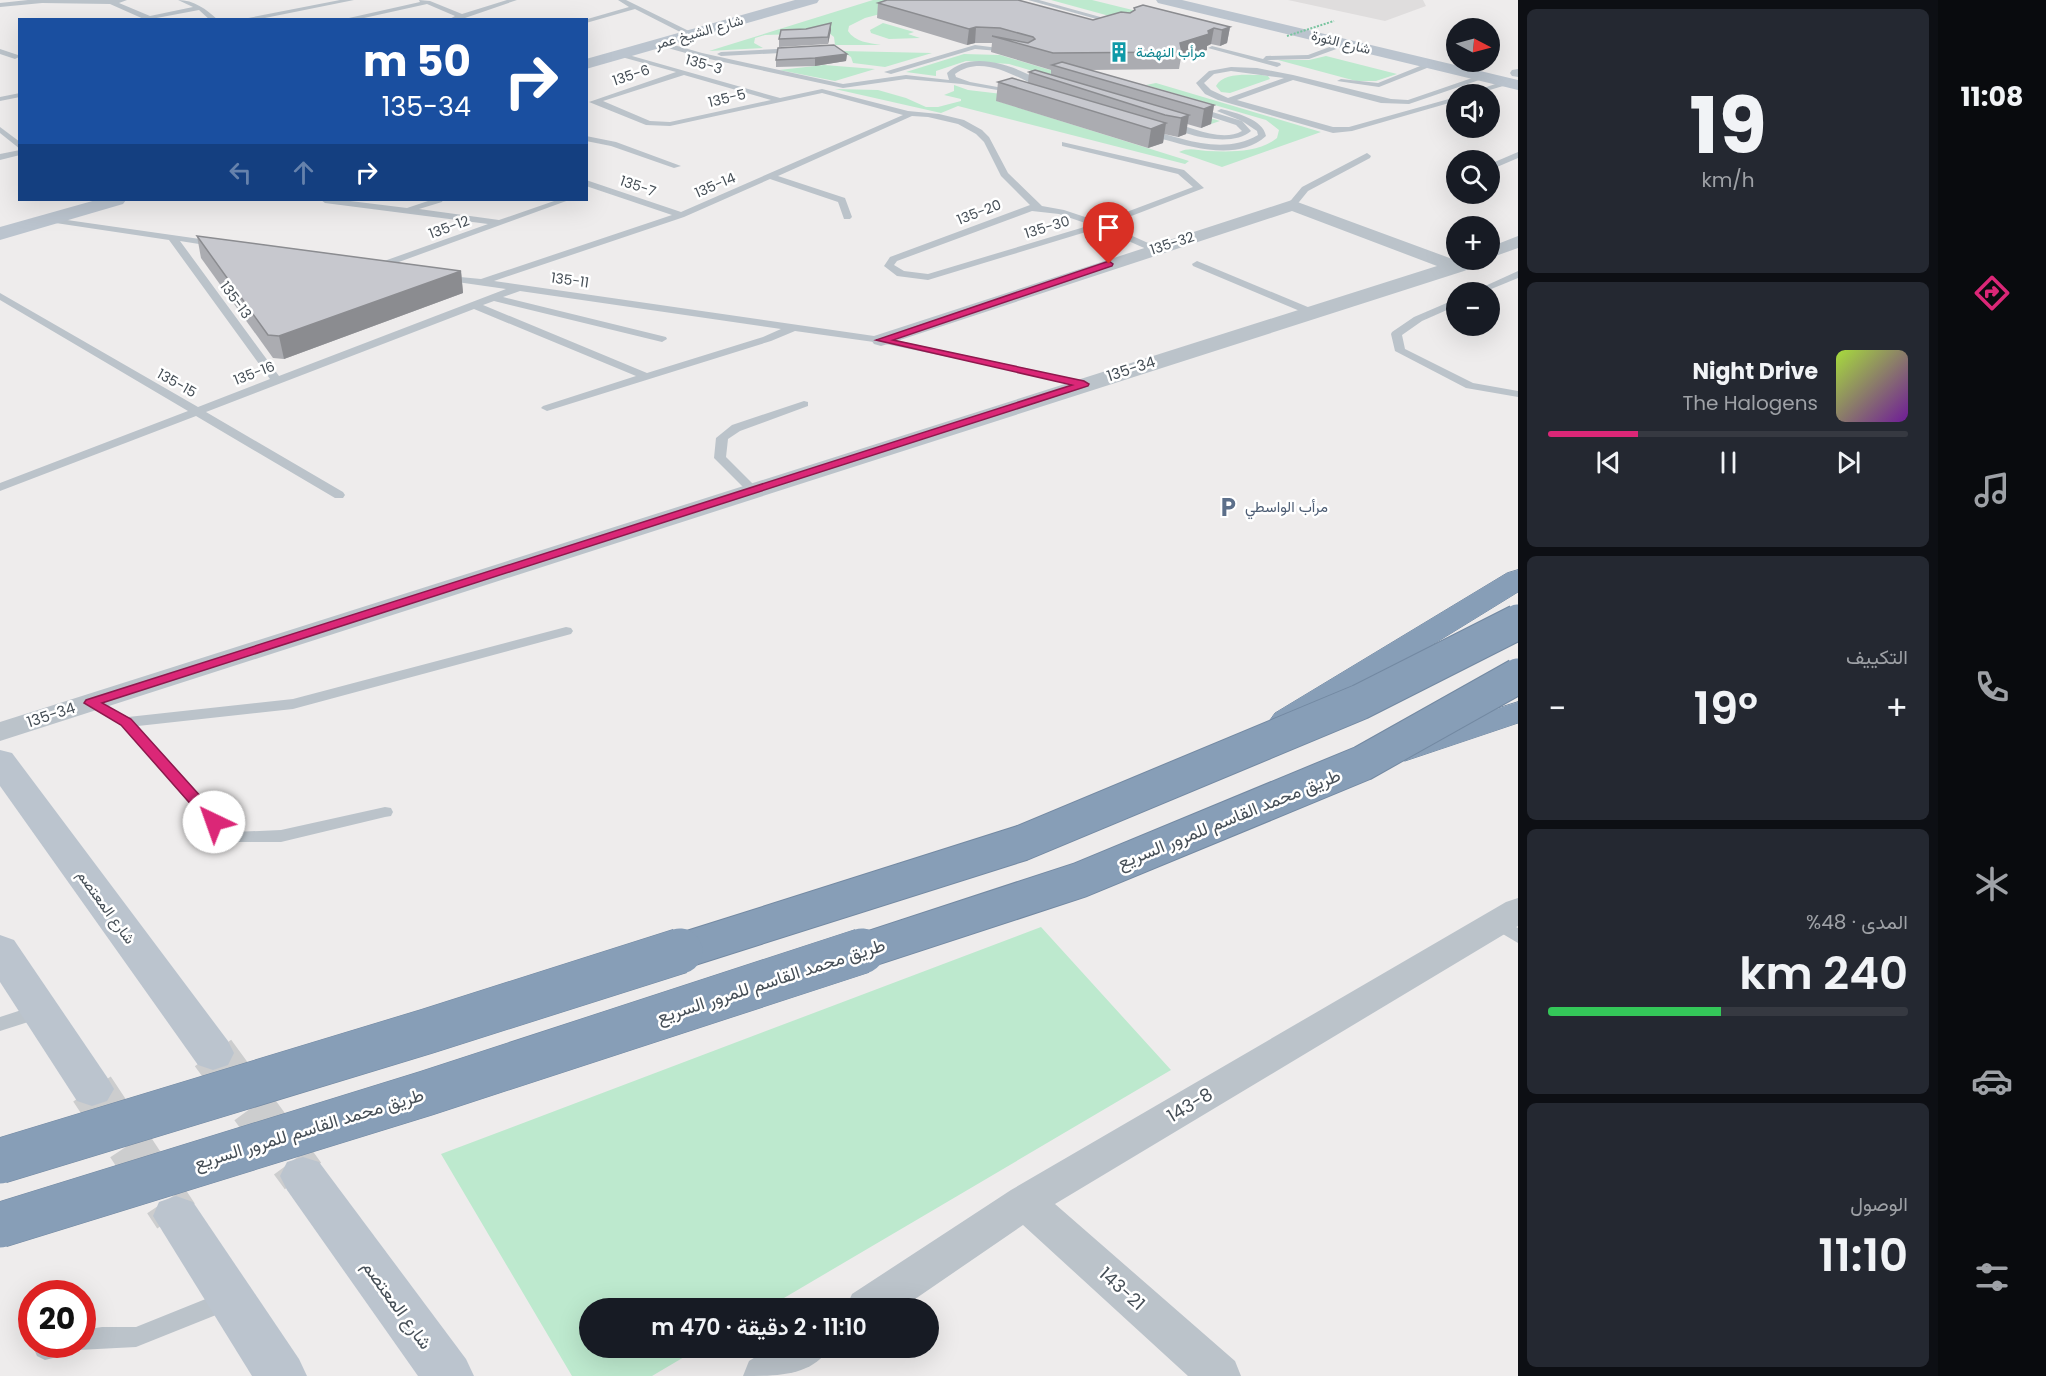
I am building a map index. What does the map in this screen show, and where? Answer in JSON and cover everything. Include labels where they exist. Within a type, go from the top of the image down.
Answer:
[{"type":"highway","points":[[1219,761],[1423,639],[1518,579]]},
{"type":"highway","points":[[0,1161],[428,1031],[1022,843],[1360,702],[1518,622]]},
{"type":"highway","name":"طريق محمد القاسم للمرور السريع","points":[[0,1225],[427,1093],[1080,880],[1363,763],[1518,676]]},
{"type":"highway","points":[[1363,763],[1518,712]]},
{"type":"main road","name":"شارع الشيخ عمر","points":[[588,63],[812,0]]},
{"type":"main road","name":"شارع الثورة","points":[[1163,0],[1484,77],[1516,77]]},
{"type":"main road","name":"شارع الثورة","points":[[1211,0],[1446,56]]},
{"type":"main road","points":[[1500,72],[1516,77]]},
{"type":"main road","points":[[3,230],[49,219],[102,201]]},
{"type":"main road","name":"شارع المعتصم","points":[[0,761],[213,1053]]},
{"type":"main road","points":[[0,951],[92,1089]]},
{"type":"main road","name":"شارع المعتصم","points":[[303,1176],[448,1376]]},
{"type":"main road","points":[[176,1216],[281,1376]]},
{"type":"street","name":"135-32","points":[[881,340],[1292,205]]},
{"type":"street","points":[[1292,205],[1446,256]]},
{"type":"street","points":[[1500,249],[1518,242]]},
{"type":"street","name":"135-34","points":[[0,732],[1446,269]]},
{"type":"street","name":"143-8","points":[[882,1298],[1025,1202],[1511,923]]},
{"type":"street","name":"143-21","points":[[1025,1202],[1219,1376]]},
{"type":"street","points":[[765,1376],[792,1358]]},
{"type":"lane","points":[[0,5],[46,1],[111,2],[124,0]]},
{"type":"lane","points":[[181,0],[201,8],[213,18]]},
{"type":"lane","points":[[252,18],[351,0]]},
{"type":"lane","points":[[456,18],[514,0]]},
{"type":"lane","points":[[621,0],[691,34]]},
{"type":"lane","points":[[1031,0],[1127,25]]},
{"type":"lane","points":[[352,18],[425,1],[465,18]]},
{"type":"lane","points":[[111,2],[150,18]]},
{"type":"lane","points":[[156,18],[201,8]]},
{"type":"lane","points":[[588,20],[636,8]]},
{"type":"lane","points":[[660,43],[700,55],[849,87],[906,77],[964,83]]},
{"type":"lane","points":[[1346,44],[1310,57],[1300,58],[1252,57],[1213,48],[1357,84],[1379,85],[1433,64]]},
{"type":"lane","points":[[828,84],[854,82],[975,47],[999,48],[1017,52]]},
{"type":"lane","points":[[700,55],[804,50]]},
{"type":"lane","points":[[0,51],[15,57]]},
{"type":"lane","name":"135-3","points":[[621,54],[779,100]]},
{"type":"lane","points":[[1024,94],[962,83],[952,78],[951,74],[955,69],[969,66],[1000,67],[1051,88]]},
{"type":"lane","points":[[1446,102],[1341,130],[1326,128],[1228,100],[1208,92],[1200,83],[1211,74],[1235,70],[1268,71],[1382,101],[1409,102],[1484,77]]},
{"type":"lane","name":"135-6","points":[[588,103],[685,72]]},
{"type":"lane","points":[[1228,100],[1293,77]]},
{"type":"lane","points":[[1497,84],[1516,77]]},
{"type":"lane","name":"135-5","points":[[596,101],[657,124],[670,124],[822,91],[908,113]]},
{"type":"lane","points":[[0,99],[18,95]]},
{"type":"lane","points":[[1228,100],[1237,110],[1233,115]]},
{"type":"lane","points":[[1153,119],[1210,136],[1233,137],[1246,133],[1248,129],[1239,123],[1185,105]]},
{"type":"lane","points":[[1134,128],[1179,142],[1208,147],[1240,146],[1256,141],[1262,136],[1261,130],[1255,124],[1221,111]]},
{"type":"lane","points":[[908,113],[943,116],[964,124],[985,137],[1001,170],[1013,186],[1039,208]]},
{"type":"lane","name":"135-14","points":[[483,282],[681,215],[909,116],[908,113]]},
{"type":"lane","points":[[0,129],[18,145]]},
{"type":"lane","points":[[588,138],[613,144],[677,166]]},
{"type":"lane","name":"135-30","points":[[901,274],[928,277],[1096,225],[1199,188],[1181,172],[1065,144]]},
{"type":"lane","points":[[0,157],[18,152]]},
{"type":"lane","points":[[1500,162],[1518,155]]},
{"type":"lane","points":[[1292,205],[1305,189],[1367,156]]},
{"type":"lane","points":[[770,176],[842,200],[847,217]]},
{"type":"lane","name":"135-7","points":[[588,184],[681,215]]},
{"type":"lane","points":[[588,190],[599,187]]},
{"type":"lane","points":[[333,201],[499,223]]},
{"type":"lane","points":[[408,211],[437,201]]},
{"type":"lane","name":"135-12","points":[[401,270],[371,266],[561,201]]},
{"type":"lane","name":"135-20","points":[[901,274],[889,266],[893,259],[1022,210],[1039,208],[1051,209],[1096,225],[1154,249]]},
{"type":"lane","points":[[49,219],[229,246]]},
{"type":"lane","name":"135-13","points":[[172,237],[277,381]]},
{"type":"lane","points":[[1197,264],[1311,312]]},
{"type":"lane","points":[[1500,282],[1518,274]]},
{"type":"lane","name":"135-11","points":[[436,276],[881,340],[1084,384]]},
{"type":"lane","name":"135-16","points":[[0,487],[519,288]]},
{"type":"lane","points":[[493,298],[662,339]]},
{"type":"lane","name":"135-15","points":[[2,299],[339,495]]},
{"type":"lane","points":[[474,305],[647,377]]},
{"type":"lane","points":[[1446,306],[1418,319],[1396,334],[1400,351],[1470,386],[1518,394]]},
{"type":"lane","points":[[547,408],[766,339],[794,327]]},
{"type":"lane","points":[[753,490],[720,458],[722,438],[736,428],[804,404]]},
{"type":"lane","points":[[126,722],[293,704],[566,631]]},
{"type":"lane","points":[[91,703],[126,722],[229,838],[281,836],[386,812]]},
{"type":"lane","points":[[0,1024],[40,1011]]},
{"type":"lane","points":[[96,1338],[136,1337],[231,1299]]},
{"type":"path","points":[[1287,36],[1334,21]]},
{"type":"shaded area","points":[[1288,0],[1423,0],[1426,6],[1385,21]]},
{"type":"green space","points":[[873,0],[933,0],[865,18],[849,26],[848,31],[854,38],[881,45],[835,45],[834,37],[829,33],[765,35],[755,38],[754,43],[763,48],[709,51]]},
{"type":"green space","points":[[1051,0],[1092,0],[1169,19],[1135,23]]},
{"type":"green space","points":[[883,23],[914,32],[908,34],[920,38],[889,39],[871,33],[870,30]]},
{"type":"green space","points":[[842,51],[932,53],[885,67],[853,63],[851,57]]},
{"type":"green space","points":[[964,54],[1000,55],[1220,121],[1211,124],[1009,64],[966,61],[936,71],[936,76],[906,72]]},
{"type":"green space","points":[[1326,56],[1397,74],[1376,81],[1356,81],[1278,60],[1309,60]]},
{"type":"green space","points":[[824,65],[875,69],[835,81],[779,70]]},
{"type":"green space","points":[[1230,76],[1268,76],[1270,79],[1230,93],[1221,92],[1216,86],[1224,78]]},
{"type":"green space","points":[[1156,83],[1321,132],[1222,167],[1179,152],[1189,149],[1225,152],[1253,149],[1277,138],[1279,130],[1266,120],[1146,85]]},
{"type":"green space","points":[[954,85],[968,90],[1002,94],[997,101],[1189,161],[1185,164],[958,106],[941,113],[835,89],[878,90],[906,98],[926,107],[938,107],[961,101],[961,99],[944,95],[954,91]]},
{"type":"green space","points":[[1041,927],[1171,1070],[784,1298],[579,1298],[579,1358],[682,1358],[652,1376],[572,1376],[441,1154]]},
{"type":"building","points":[[887,0],[1018,0],[1093,20],[1121,12],[1130,13],[1135,10],[1134,8],[1143,5],[1230,27],[1222,30],[1214,28],[1208,31],[1209,34],[1180,43],[1182,52],[1053,53],[992,36],[1028,43],[1035,39],[1033,37],[1000,28],[969,29],[878,3]]},
{"type":"building","points":[[831,23],[828,37],[779,39],[781,30],[806,29]]},
{"type":"building","points":[[834,45],[847,54],[776,60],[778,48]]},
{"type":"building","points":[[1062,62],[1214,105],[1204,109],[1052,65]]},
{"type":"building","points":[[1035,70],[1189,115],[1181,118],[1165,115],[1029,72]]},
{"type":"building","points":[[1012,78],[1166,123],[1151,129],[998,82]]},
{"type":"building","points":[[197,236],[461,271],[279,336],[268,335]]},
{"type":"tunnel","points":[[213,1053],[303,1176]]},
{"type":"tunnel","points":[[92,1089],[176,1216]]},
{"type":"place","name":"مرأب النهضة","points":[[1119,52]]},
{"type":"place","name":"مرأب الواسطي","points":[[1228,507]]},
{"type":"route","points":[[214,822],[126,722],[91,703],[1084,384],[881,340],[1109,264]]}]
